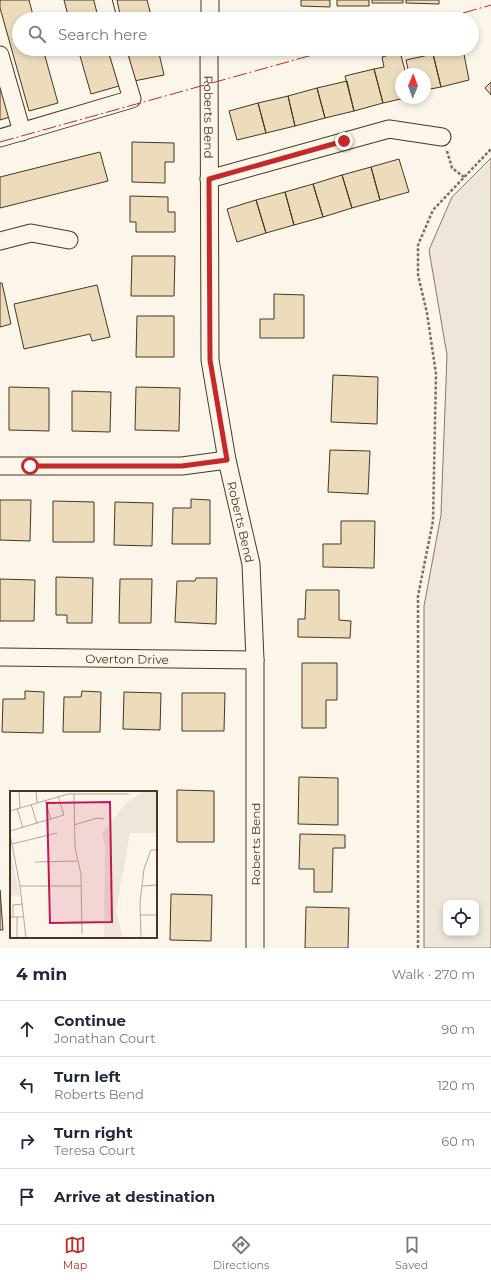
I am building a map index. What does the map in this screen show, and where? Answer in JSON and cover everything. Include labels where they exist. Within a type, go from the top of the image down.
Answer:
[{"type":"street","points":[[103,0],[106,12]]},
{"type":"street","points":[[210,0],[210,12]]},
{"type":"street","points":[[0,55],[22,132]]},
{"type":"street","points":[[0,138],[132,99],[119,56]]},
{"type":"street","name":"Roberts Bend","points":[[209,56],[210,360],[227,460],[251,564],[254,660],[255,948]]},
{"type":"street","points":[[209,179],[389,129],[442,138]]},
{"type":"street","points":[[0,241],[31,233],[69,240]]},
{"type":"street","points":[[0,466],[182,466],[227,460]]},
{"type":"street","name":"Overton Drive","points":[[0,657],[254,660]]},
{"type":"path","points":[[442,138],[452,168],[464,177]]},
{"type":"path","points":[[418,948],[418,596],[433,521],[436,374],[427,313],[418,275],[418,245],[433,210],[491,149]]},
{"type":"shaded area","points":[[491,158],[491,948],[424,948],[424,606],[441,515],[447,355],[429,250],[452,197]]},
{"type":"building","points":[[0,0],[29,0],[32,12],[12,12],[12,51],[0,8]]},
{"type":"building","points":[[64,0],[95,0],[98,12],[67,12]]},
{"type":"building","points":[[117,0],[147,0],[150,12],[120,12]]},
{"type":"building","points":[[301,0],[330,0],[330,7],[301,6]]},
{"type":"building","points":[[337,0],[369,0],[369,6],[337,6]]},
{"type":"building","points":[[372,0],[403,0],[403,3],[372,3]]},
{"type":"building","points":[[406,0],[439,0],[439,4],[406,3]]},
{"type":"building","points":[[14,56],[45,56],[58,103],[29,111]]},
{"type":"building","points":[[80,56],[111,56],[119,86],[91,94]]},
{"type":"building","points":[[129,56],[160,56],[164,75],[134,81]]},
{"type":"building","points":[[401,56],[404,68],[395,68],[395,100],[383,103],[374,69],[384,67],[382,57]]},
{"type":"building","points":[[424,56],[433,56],[441,87],[431,89],[431,68],[408,68],[406,60]]},
{"type":"building","points":[[433,56],[464,56],[469,80],[441,87]]},
{"type":"building","points":[[374,69],[383,103],[354,111],[345,76]]},
{"type":"building","points":[[0,80],[10,117],[0,120]]},
{"type":"building","points":[[347,81],[354,111],[325,118],[317,88]]},
{"type":"building","points":[[491,82],[491,95],[485,88]]},
{"type":"building","points":[[317,88],[325,118],[295,126],[288,96]]},
{"type":"building","points":[[288,96],[295,126],[266,133],[258,103]]},
{"type":"building","points":[[258,103],[266,133],[237,140],[229,111]]},
{"type":"building","points":[[132,142],[174,143],[174,162],[165,162],[165,183],[132,182]]},
{"type":"building","points":[[100,152],[108,181],[0,208],[0,177]]},
{"type":"building","points":[[399,159],[409,192],[380,200],[371,167]]},
{"type":"building","points":[[371,167],[380,200],[352,208],[342,175]]},
{"type":"building","points":[[342,175],[352,208],[323,217],[313,184]]},
{"type":"building","points":[[313,184],[323,217],[294,225],[285,192]]},
{"type":"building","points":[[285,192],[294,225],[266,233],[256,200]]},
{"type":"building","points":[[130,196],[168,197],[168,212],[175,212],[175,232],[136,232],[136,222],[130,222]]},
{"type":"building","points":[[256,200],[266,233],[237,242],[227,209]]},
{"type":"building","points":[[132,256],[175,256],[174,296],[131,296]]},
{"type":"building","points":[[0,283],[2,283],[11,324],[0,327]]},
{"type":"building","points":[[97,285],[110,337],[92,341],[90,334],[24,349],[14,304]]},
{"type":"building","points":[[274,294],[304,295],[304,338],[260,338],[260,319],[274,319]]},
{"type":"building","points":[[137,316],[174,316],[174,357],[136,357]]},
{"type":"building","points":[[333,375],[378,377],[377,424],[331,422]]},
{"type":"building","points":[[9,387],[49,388],[49,431],[9,430]]},
{"type":"building","points":[[136,387],[180,388],[179,431],[135,430]]},
{"type":"building","points":[[72,391],[111,392],[110,432],[72,431]]},
{"type":"building","points":[[330,450],[370,451],[368,494],[328,492]]},
{"type":"building","points":[[191,499],[210,500],[210,544],[172,544],[173,508],[191,508]]},
{"type":"building","points":[[0,500],[31,500],[30,541],[0,540]]},
{"type":"building","points":[[53,501],[94,502],[94,542],[53,542]]},
{"type":"building","points":[[115,502],[153,503],[152,546],[114,545]]},
{"type":"building","points":[[341,521],[375,521],[374,568],[323,567],[323,544],[341,544]]},
{"type":"building","points":[[56,577],[93,578],[92,623],[67,623],[67,615],[56,615]]},
{"type":"building","points":[[196,578],[217,578],[216,624],[175,622],[177,581],[195,581]]},
{"type":"building","points":[[0,579],[35,580],[34,621],[0,621]]},
{"type":"building","points":[[120,579],[152,579],[151,623],[119,623]]},
{"type":"building","points":[[306,590],[339,590],[339,620],[351,621],[350,638],[298,637],[298,619],[305,619]]},
{"type":"building","points":[[302,663],[337,663],[337,700],[326,700],[326,728],[302,728]]},
{"type":"building","points":[[25,691],[44,692],[43,733],[2,732],[3,699],[25,699]]},
{"type":"building","points":[[82,691],[101,692],[100,732],[63,732],[64,697],[81,697]]},
{"type":"building","points":[[124,692],[161,693],[160,730],[123,729]]},
{"type":"building","points":[[182,693],[225,693],[224,731],[182,731]]},
{"type":"building","points":[[299,777],[338,778],[338,825],[298,824]]},
{"type":"building","points":[[177,790],[214,791],[214,842],[177,842]]},
{"type":"building","points":[[300,834],[345,835],[345,848],[333,848],[332,892],[314,892],[314,869],[299,869]]},
{"type":"building","points":[[0,890],[3,930],[0,930]]},
{"type":"building","points":[[171,894],[212,895],[211,941],[170,940]]},
{"type":"building","points":[[306,907],[349,908],[348,948],[305,948]]},
{"type":"power","points":[[466,12],[491,5]]},
{"type":"power","points":[[0,142],[309,56]]},
{"type":"route","points":[[30,466],[182,466],[227,460],[210,360],[209,179],[344,141]]}]
